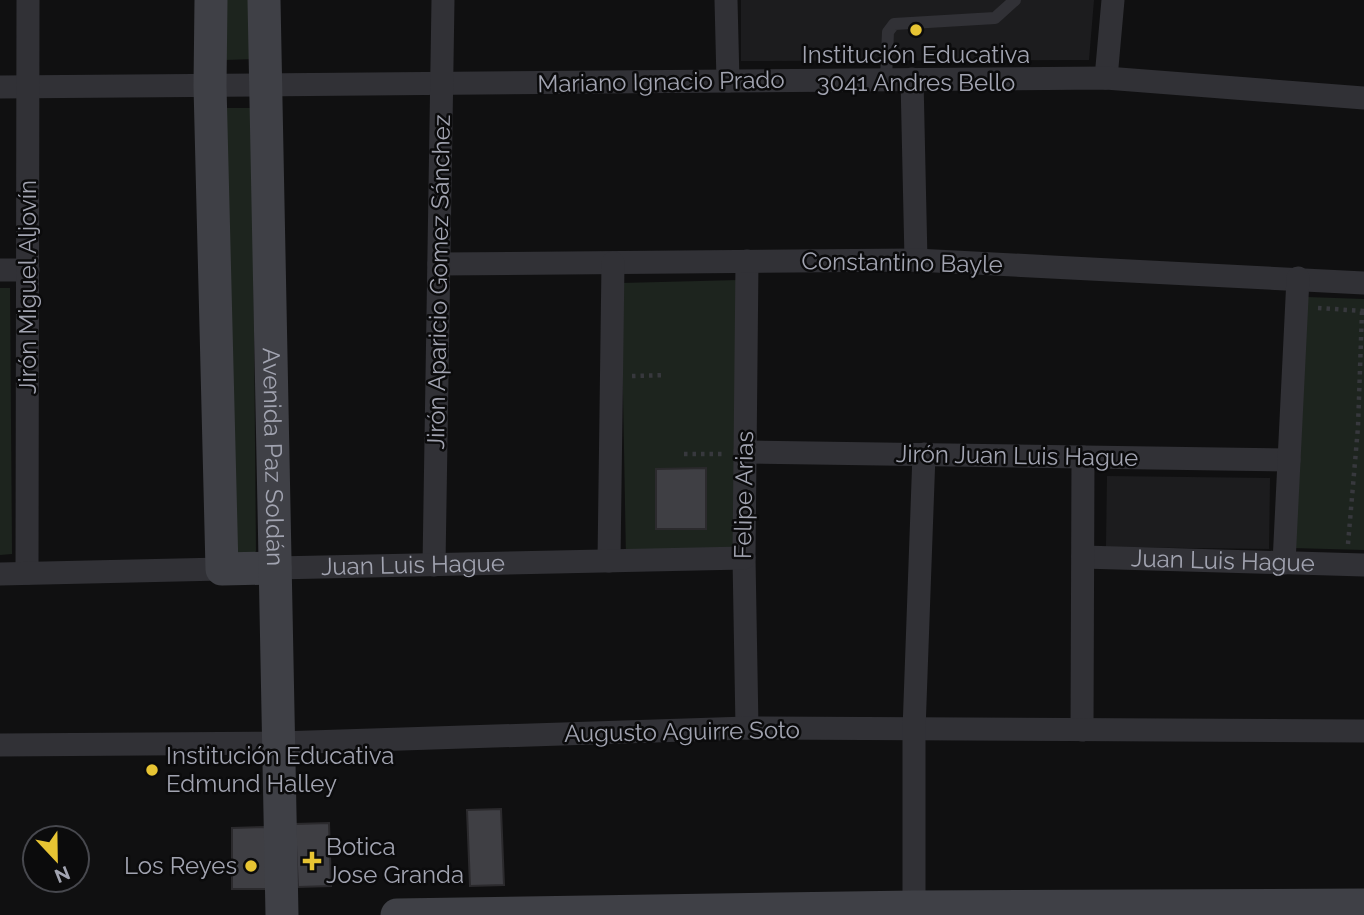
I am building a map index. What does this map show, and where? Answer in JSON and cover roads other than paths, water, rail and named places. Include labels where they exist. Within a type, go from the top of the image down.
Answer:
[{"type":"street","name":"Jirón Miguel Aljovín","points":[[27,573],[28,0]]},
{"type":"street","points":[[211,0],[210,86],[222,569]]},
{"type":"street","name":"Avenida Paz Soldán","points":[[264,0],[282,915]]},
{"type":"street","name":"Jirón Aparicio Gomez Sánchez","points":[[434,565],[443,0]]},
{"type":"street","points":[[726,0],[728,81]]},
{"type":"street","points":[[1106,78],[1113,0]]},
{"type":"street","name":"Mariano Ignacio Prado","points":[[0,87],[1106,78],[1364,98]]},
{"type":"street","points":[[912,79],[916,260]]},
{"type":"street","name":"Constantino Bayle","points":[[439,264],[916,260],[1364,283]]},
{"type":"street","name":"Felipe Arias","points":[[747,261],[741,453],[747,729]]},
{"type":"street","points":[[610,561],[613,262]]},
{"type":"street","points":[[0,270],[28,270]]},
{"type":"street","points":[[1284,563],[1298,278]]},
{"type":"street","name":"Jirón Juan Luis Hague","points":[[741,453],[1289,460]]},
{"type":"street","points":[[914,907],[914,730],[923,454]]},
{"type":"street","points":[[1082,730],[1083,457]]},
{"type":"street","name":"Juan Luis Hague","points":[[1083,557],[1364,565]]},
{"type":"street","name":"Juan Luis Hague","points":[[0,574],[744,558]]},
{"type":"street","name":"Augusto Aguirre Soto","points":[[0,745],[279,743],[747,729],[1364,731]]},
{"type":"street","points":[[397,915],[914,907],[1245,910],[1364,905]]},
{"type":"lane","points":[[886,79],[888,32],[894,24],[995,18],[1016,0]]},
{"type":"place","name":"Institución Educativa 3041 Andres Bello","points":[[916,30]]},
{"type":"place","name":"Institución Educativa Edmund Halley","points":[[152,770]]},
{"type":"place","name":"Botica Jose Granda","points":[[312,861]]},
{"type":"place","name":"Los Reyes","points":[[251,866]]}]
